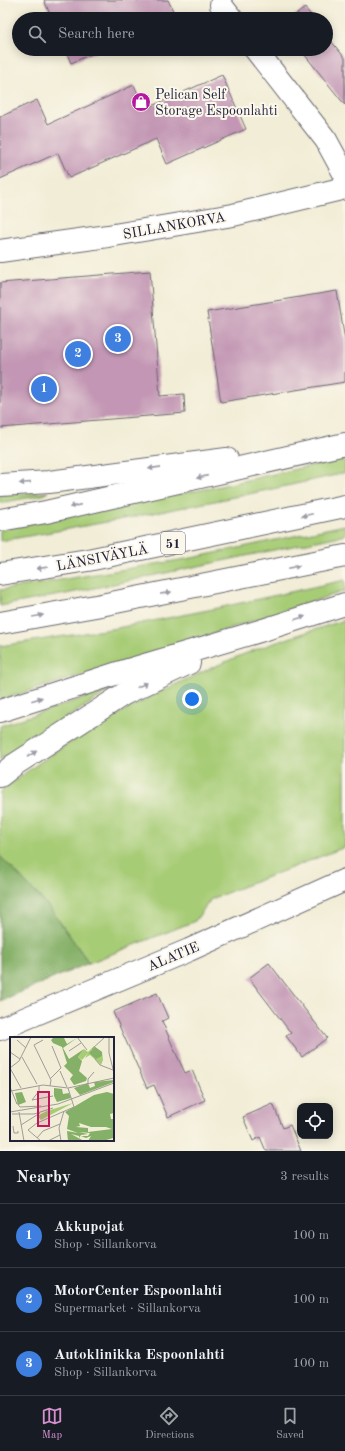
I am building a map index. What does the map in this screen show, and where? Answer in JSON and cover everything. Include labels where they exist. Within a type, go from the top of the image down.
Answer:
[{"type":"main road","points":[[260,56],[326,140],[345,175]]},
{"type":"main road","name":"SILLANKORVA","points":[[0,251],[108,236],[233,216],[345,188]]},
{"type":"main road","points":[[0,520],[46,512],[345,444]]},
{"type":"main road","points":[[0,485],[50,482],[206,461],[308,453]]},
{"type":"main road","name":"LÄNSIVÄYLÄ","points":[[0,574],[88,560],[345,506]]},
{"type":"main road","points":[[0,623],[101,605],[345,556]]},
{"type":"main road","points":[[0,711],[121,672],[345,604]]},
{"type":"main road","points":[[0,776],[14,765],[124,694],[173,670],[263,630]]},
{"type":"main road","name":"ALATIE","points":[[0,1029],[189,950],[345,880]]},
{"type":"green space","points":[[345,458],[345,473],[259,492],[87,526],[0,541],[0,530],[216,487]]},
{"type":"green space","points":[[48,492],[43,495],[0,503],[0,495]]},
{"type":"green space","points":[[345,525],[345,535],[66,594],[0,606],[0,590],[192,558]]},
{"type":"green space","points":[[345,580],[345,591],[160,651],[0,700],[0,646],[117,628]]},
{"type":"green space","points":[[345,620],[345,847],[211,899],[195,921],[89,963],[49,907],[0,856],[0,792],[26,772],[80,736],[166,689],[255,650]]},
{"type":"green space","points":[[111,689],[40,733],[0,760],[0,726]]},
{"type":"green space","points":[[0,856],[49,907],[89,963],[0,1001]]},
{"type":"building","points":[[44,0],[168,0],[174,12],[49,12]]},
{"type":"building","points":[[305,8],[308,12],[300,12]]},
{"type":"building","points":[[333,43],[345,58],[345,105],[306,56],[333,56]]},
{"type":"building","points":[[68,56],[87,56],[71,63]]},
{"type":"building","points":[[222,75],[246,129],[167,164],[156,139],[69,178],[58,153],[0,179],[0,117],[37,100],[48,124],[134,85],[145,109]]},
{"type":"building","points":[[150,271],[160,396],[184,394],[185,413],[0,428],[0,283]]},
{"type":"building","points":[[337,291],[345,341],[345,382],[221,402],[207,312]]},
{"type":"building","points":[[269,963],[327,1038],[302,1057],[286,1036],[291,1033],[249,978]]},
{"type":"building","points":[[157,993],[168,1018],[162,1021],[174,1049],[185,1073],[192,1070],[205,1100],[168,1117],[154,1085],[147,1088],[113,1012]]},
{"type":"building","points":[[273,1104],[283,1128],[290,1125],[301,1151],[266,1151],[260,1137],[253,1141],[243,1117]]},
{"type":"place","name":"Pelican Self Storage Espoonlahti","points":[[141,102]]},
{"type":"place","name":"Autoklinikka Espoonlahti","points":[[118,339]]},
{"type":"place","name":"MotorCenter Espoonlahti","points":[[78,354]]},
{"type":"place","name":"Akkupojat","points":[[44,389]]}]
